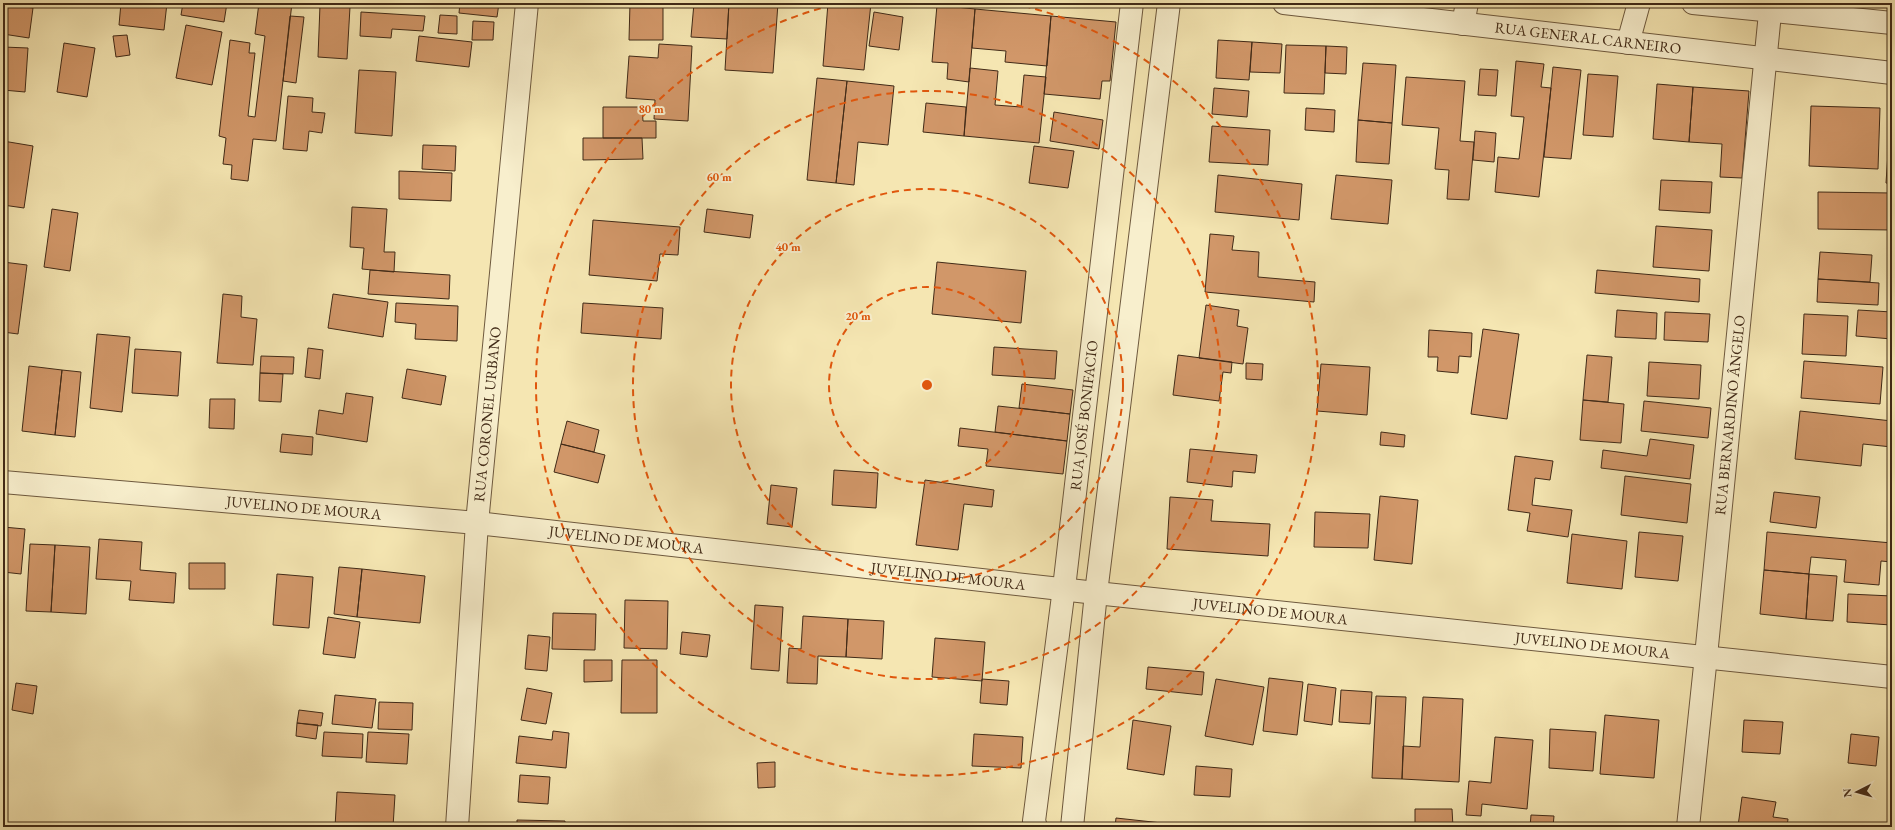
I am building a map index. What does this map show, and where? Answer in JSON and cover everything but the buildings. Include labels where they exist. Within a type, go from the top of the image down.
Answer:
[{"type":"street","name":"RUA CORONEL URBANO","points":[[457,827],[477,523],[527,3]]},
{"type":"street","name":"RUA JOSÉ BONIFACIO","points":[[1036,827],[1034,821],[1064,588],[1132,3]]},
{"type":"street","points":[[1072,827],[1096,593],[1169,3]]},
{"type":"street","name":"RUA GENERAL CARNEIRO","points":[[1284,3],[1322,5],[1463,24],[1892,73]]},
{"type":"street","points":[[1463,24],[1467,3]]},
{"type":"street","points":[[1628,43],[1639,3]]},
{"type":"street","points":[[1693,3],[1771,7],[1892,23]]},
{"type":"street","name":"RUA BERNARDINO ÂNGELO","points":[[1688,827],[1771,7]]},
{"type":"street","name":"JUVELINO DE MOURA","points":[[3,482],[477,523],[1064,588],[1096,593],[1706,656],[1892,677]]}]
